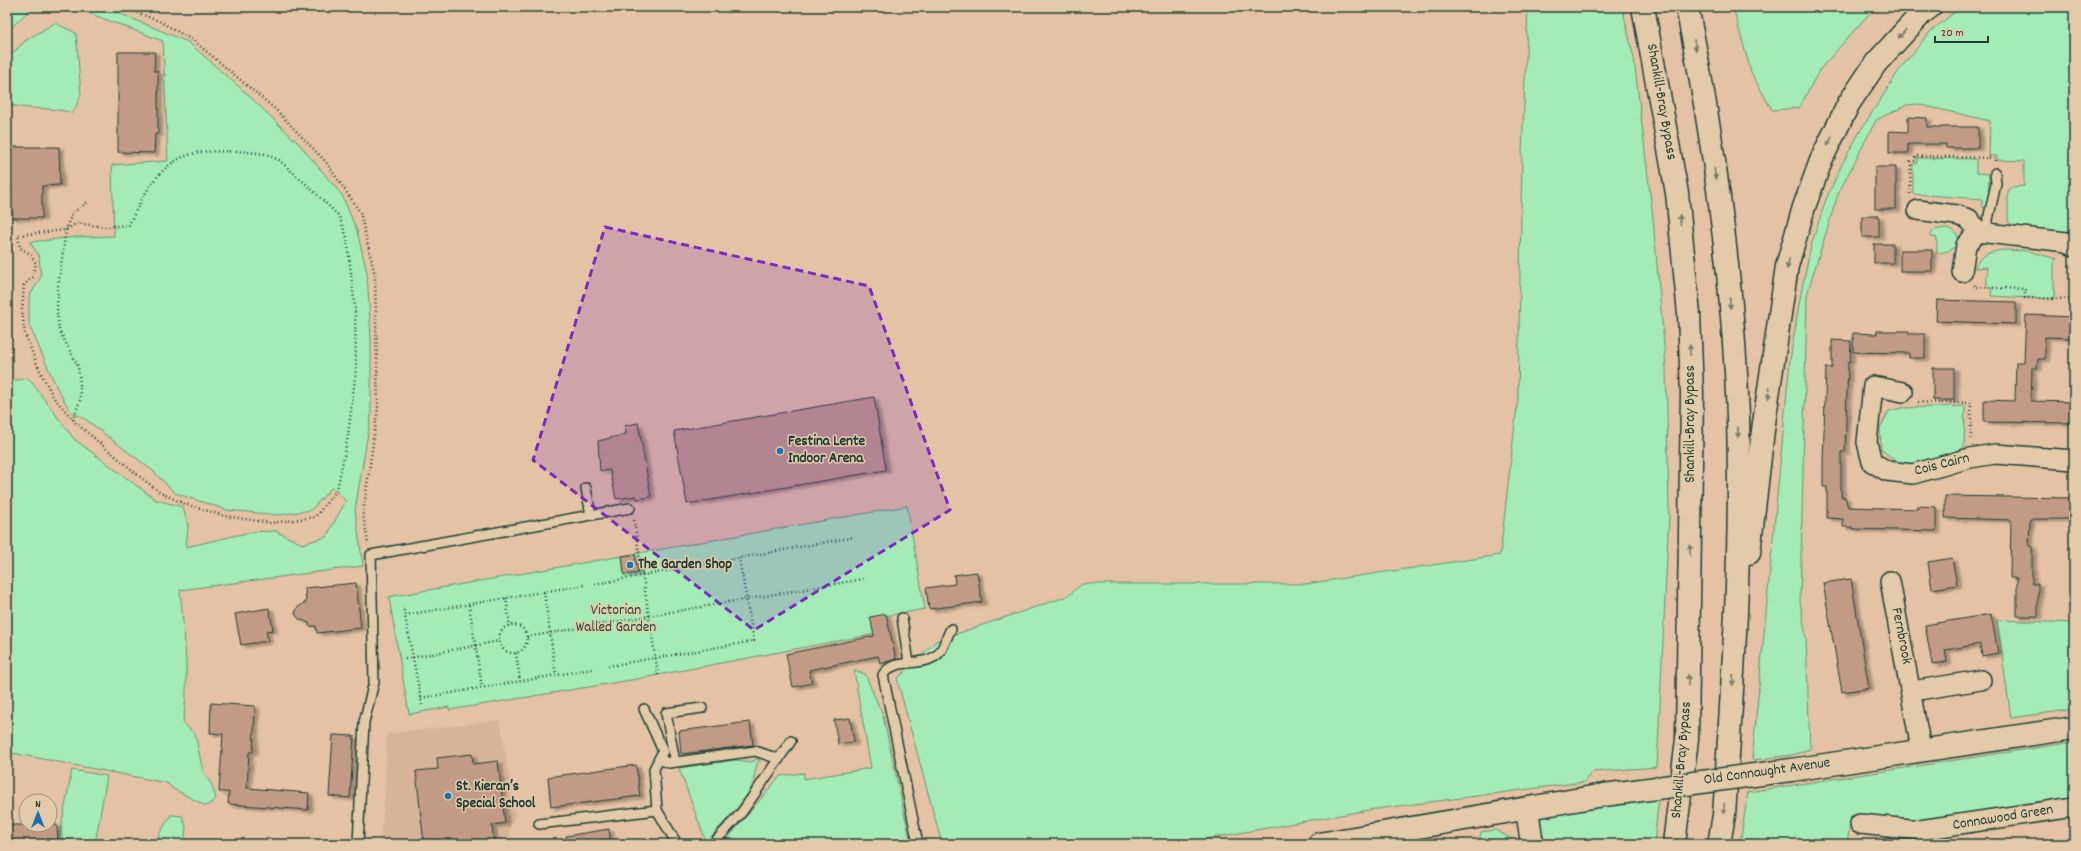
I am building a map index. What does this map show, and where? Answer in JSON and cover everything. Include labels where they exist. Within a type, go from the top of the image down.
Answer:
[{"type":"main road","name":"Shankill-Bray Bypass","points":[[1643,7],[1677,193],[1689,314],[1692,394],[1688,739],[1674,844]]},
{"type":"main road","points":[[1687,7],[1706,103],[1728,278],[1738,416],[1736,641],[1724,815],[1719,844]]},
{"type":"main road","points":[[1736,641],[1787,266],[1804,207],[1822,158],[1849,103],[1876,63],[1930,7]]},
{"type":"main road","name":"Old Connaught Avenue","points":[[1319,844],[1604,795],[1791,770],[1921,749],[2074,728]]},
{"type":"main road","points":[[1527,809],[1532,844]]},
{"type":"street","points":[[1918,210],[1956,215],[1969,219],[1981,233],[2067,242],[2074,247]]},
{"type":"street","points":[[1962,272],[1966,245],[1981,233]]},
{"type":"street","name":"Cois Cairn","points":[[1903,392],[1873,386],[1867,442],[1872,462],[1887,471],[1913,474],[1970,458],[1995,454],[2074,460]]},
{"type":"street","name":"Fernbrook","points":[[1890,581],[1912,691],[1921,749]]},
{"type":"street","points":[[1912,691],[1981,680]]},
{"type":"street","name":"Connawood Green","points":[[1860,824],[1920,830],[2074,807]]},
{"type":"lane","points":[[1981,233],[1996,184],[1995,173]]},
{"type":"lane","points":[[586,488],[591,515]]},
{"type":"lane","points":[[358,844],[364,722],[374,682],[371,556],[630,508]]},
{"type":"lane","points":[[902,618],[909,663]]},
{"type":"lane","points":[[918,844],[883,675],[886,670],[893,666],[928,660],[939,652],[951,629]]},
{"type":"lane","points":[[675,762],[666,714],[702,708]]},
{"type":"lane","points":[[644,709],[663,751],[654,769],[657,810],[677,844]]},
{"type":"lane","points":[[713,844],[742,812],[791,741]]},
{"type":"lane","points":[[659,759],[669,763],[755,751],[779,759]]},
{"type":"lane","points":[[539,824],[657,810]]},
{"type":"path","points":[[122,7],[160,21],[194,41],[275,109],[326,162],[360,212],[375,275],[378,407],[363,514],[371,556]]},
{"type":"path","points":[[236,151],[266,154],[279,160],[338,216],[347,238],[355,309],[356,369],[348,436],[337,490],[315,517],[271,523],[225,516],[185,504],[161,494],[73,420],[54,398],[39,369],[25,334],[22,310],[24,285],[33,277],[36,263],[29,253],[20,248],[18,235],[66,230],[77,223],[105,226],[129,225],[143,196],[155,179],[178,158],[196,153],[236,151]]},
{"type":"path","points":[[1918,210],[1910,195],[1911,161],[1915,161],[1915,156],[1995,158],[1995,173]]},
{"type":"path","points":[[73,420],[80,400],[78,366],[59,330],[57,312],[58,287],[66,230],[72,213],[88,202]]},
{"type":"path","points":[[1962,272],[1976,287],[2025,289],[2025,298],[2074,299]]},
{"type":"path","points":[[1903,392],[1919,402],[1972,403],[1970,458]]},
{"type":"path","points":[[630,508],[632,508],[658,675]]},
{"type":"path","points":[[595,584],[855,537]]},
{"type":"path","points":[[608,666],[754,641],[739,558]]},
{"type":"path","points":[[527,637],[863,578]]},
{"type":"path","points":[[405,615],[584,585]]},
{"type":"path","points":[[544,592],[556,675]]},
{"type":"path","points":[[506,598],[510,626]]},
{"type":"path","points":[[469,604],[482,688]]},
{"type":"path","points":[[403,606],[422,705]]},
{"type":"path","points":[[510,626],[519,627],[527,637],[525,646],[516,653],[505,651],[499,641],[501,632],[510,626]]},
{"type":"path","points":[[405,659],[499,641]]},
{"type":"path","points":[[516,653],[520,681]]},
{"type":"path","points":[[421,698],[592,669]]},
{"type":"highlighted area","points":[[605,227],[869,286],[950,510],[754,630],[533,460]]},
{"type":"shaded area","name":"St. Kieran’s Special School","points":[[500,720],[515,816],[509,829],[512,844],[380,844],[386,777],[387,734]]},
{"type":"green space","points":[[7,7],[32,7],[7,32]]},
{"type":"green space","points":[[82,7],[104,7],[188,42],[247,94],[299,144],[342,195],[357,231],[367,273],[371,338],[371,415],[355,510],[363,566],[180,590],[185,640],[186,673],[183,723],[195,734],[203,772],[212,785],[216,799],[206,806],[172,788],[167,783],[7,752],[7,381],[29,379],[74,439],[156,500],[183,507],[188,526],[186,547],[251,532],[275,531],[302,544],[326,537],[346,501],[332,487],[311,510],[279,515],[227,510],[175,493],[153,471],[84,418],[71,412],[58,390],[29,325],[29,297],[41,277],[39,256],[30,242],[77,237],[114,236],[112,165],[168,161],[163,41],[86,12]]},
{"type":"green space","points":[[1528,7],[1622,7],[1634,59],[1653,219],[1666,368],[1669,512],[1657,767],[1592,772],[1584,782],[1368,810],[1177,844],[942,844],[897,679],[936,641],[1068,596],[1082,584],[1305,584],[1500,555],[1518,398],[1522,153]]},
{"type":"green space","points":[[1733,7],[1875,7],[1820,69],[1799,108],[1772,110],[1751,72]]},
{"type":"green space","points":[[1961,7],[2074,7],[2074,244],[2015,227],[2008,221],[2008,191],[2013,187],[2024,186],[2024,161],[1997,160],[1997,156],[1989,156],[1990,121],[1917,104],[1907,105],[1876,120],[1838,194],[1807,294],[1800,601],[1806,638],[1810,749],[1792,755],[1752,760],[1790,360],[1801,293],[1811,246],[1825,202],[1842,164],[1862,128],[1900,69],[1930,32]]},
{"type":"green space","points":[[55,23],[76,33],[81,95],[73,113],[7,104],[7,59],[26,40]]},
{"type":"green space","points":[[1917,158],[1976,159],[1976,173],[1989,174],[1988,206],[1986,209],[1982,206],[1982,199],[1913,194],[1913,164],[1917,164]]},
{"type":"green space","points":[[1945,228],[1954,231],[1959,241],[1950,250],[1937,253],[1937,238],[1929,236],[1935,230]]},
{"type":"green space","points":[[2006,250],[2028,251],[2057,259],[2054,260],[2054,299],[1991,296],[1992,287],[1987,288],[1987,267],[1975,268],[1983,256],[1991,252]]},
{"type":"green space","points":[[1965,406],[1964,448],[1919,464],[1900,465],[1881,449],[1880,428],[1889,411],[1902,408]]},
{"type":"green space","name":"Victorian Walled Garden","points":[[907,506],[925,609],[873,618],[875,634],[631,680],[449,710],[449,707],[409,714],[389,597]]},
{"type":"green space","points":[[1997,620],[2074,623],[2074,709],[2011,718]]},
{"type":"green space","points":[[854,671],[865,674],[883,716],[911,844],[723,844],[780,776],[804,773],[804,779],[871,768]]},
{"type":"green space","points":[[2074,742],[2074,806],[1889,824],[1879,816],[1851,815],[1847,844],[1740,844],[1748,792]]},
{"type":"green space","points":[[761,757],[757,764],[750,794],[706,842],[679,768],[736,760],[751,762]]},
{"type":"green space","points":[[72,770],[107,776],[95,844],[59,838]]},
{"type":"green space","points":[[1659,795],[1654,844],[1541,844],[1537,811]]},
{"type":"green space","points":[[171,815],[182,816],[186,827],[184,844],[157,844],[160,833]]},
{"type":"green space","points":[[1495,830],[1512,839],[1513,844],[1479,844],[1481,832]]},
{"type":"building","points":[[118,52],[155,52],[154,71],[158,71],[158,134],[155,134],[154,153],[118,152]]},
{"type":"building","points":[[1908,117],[1927,118],[1927,127],[1978,127],[1978,148],[1946,148],[1946,144],[1908,144],[1908,153],[1889,153],[1889,131],[1908,132]]},
{"type":"building","points":[[11,147],[59,147],[60,185],[42,186],[42,218],[12,218]]},
{"type":"building","points":[[1875,167],[1896,167],[1896,209],[1875,209]]},
{"type":"building","points":[[1862,216],[1879,216],[1879,237],[1862,237]]},
{"type":"building","points":[[1874,244],[1893,244],[1893,263],[1874,263]]},
{"type":"building","points":[[1900,250],[1932,250],[1932,271],[1900,271]]},
{"type":"building","points":[[1937,300],[2016,302],[2016,324],[1936,321]]},
{"type":"building","points":[[2026,315],[2074,317],[2074,338],[2045,337],[2045,359],[2038,359],[2037,368],[2032,368],[2031,401],[2074,402],[2074,423],[1984,422],[1984,400],[2015,401],[2016,362],[2024,362]]},
{"type":"building","points":[[1877,331],[1909,331],[1909,334],[1925,334],[1925,358],[1909,358],[1909,353],[1853,352],[1853,333],[1877,334]]},
{"type":"building","points":[[1832,340],[1851,341],[1850,362],[1848,362],[1845,452],[1841,452],[1841,497],[1845,497],[1848,507],[1918,509],[1918,506],[1936,507],[1936,531],[1852,529],[1852,527],[1843,527],[1843,519],[1827,518],[1827,487],[1823,487],[1823,462],[1826,368],[1832,368]]},
{"type":"building","points":[[1933,368],[1954,368],[1954,400],[1933,400]]},
{"type":"building","name":"Festina Lente Indoor Arena","points":[[874,397],[886,470],[687,504],[674,431]]},
{"type":"building","points":[[638,423],[651,497],[637,499],[636,496],[616,499],[610,470],[600,471],[598,441],[626,434],[624,426]]},
{"type":"building","points":[[1945,496],[2072,498],[2072,519],[2030,519],[2029,546],[2032,546],[2032,584],[2038,584],[2038,616],[2017,616],[2017,578],[2010,578],[2011,520],[1945,518]]},
{"type":"building","name":"The Garden Shop","points":[[635,554],[638,573],[624,575],[622,556]]},
{"type":"building","points":[[1952,558],[1957,585],[1932,589],[1928,562]]},
{"type":"building","points":[[977,572],[982,602],[929,609],[926,588],[955,584],[954,575]]},
{"type":"building","points":[[1851,579],[1869,688],[1842,692],[1823,583]]},
{"type":"building","points":[[356,583],[361,628],[317,633],[316,626],[309,626],[309,623],[299,619],[295,614],[297,608],[306,602],[305,588]]},
{"type":"building","points":[[269,608],[273,630],[266,631],[268,641],[241,645],[235,614]]},
{"type":"building","points":[[886,614],[896,659],[880,664],[878,656],[809,670],[812,683],[793,687],[786,654],[874,636],[870,617]]},
{"type":"building","points":[[1991,614],[1998,653],[1982,656],[1980,644],[1945,650],[1947,662],[1932,664],[1925,625]]},
{"type":"building","points":[[211,703],[255,706],[253,752],[249,752],[247,788],[309,793],[308,810],[228,804],[229,792],[219,792],[223,734],[210,733]]},
{"type":"building","points":[[850,718],[854,742],[838,744],[834,720]]},
{"type":"building","points":[[750,722],[753,745],[681,754],[679,731]]},
{"type":"building","points":[[333,735],[354,736],[350,798],[329,796]]},
{"type":"building","points":[[472,754],[473,764],[498,761],[505,823],[492,825],[494,844],[424,844],[416,771],[438,769],[437,758]]},
{"type":"building","points":[[636,765],[640,796],[551,807],[548,777]]},
{"type":"building","points":[[7,825],[18,825],[18,833],[57,833],[58,844],[7,844]]},
{"type":"building","points":[[609,829],[611,844],[566,844],[566,836]]},
{"type":"place","name":"Festina Lente Indoor Arena","points":[[780,451]]},
{"type":"place","name":"The Garden Shop","points":[[630,565]]},
{"type":"place","name":"St. Kieran’s Special School","points":[[448,796]]}]
